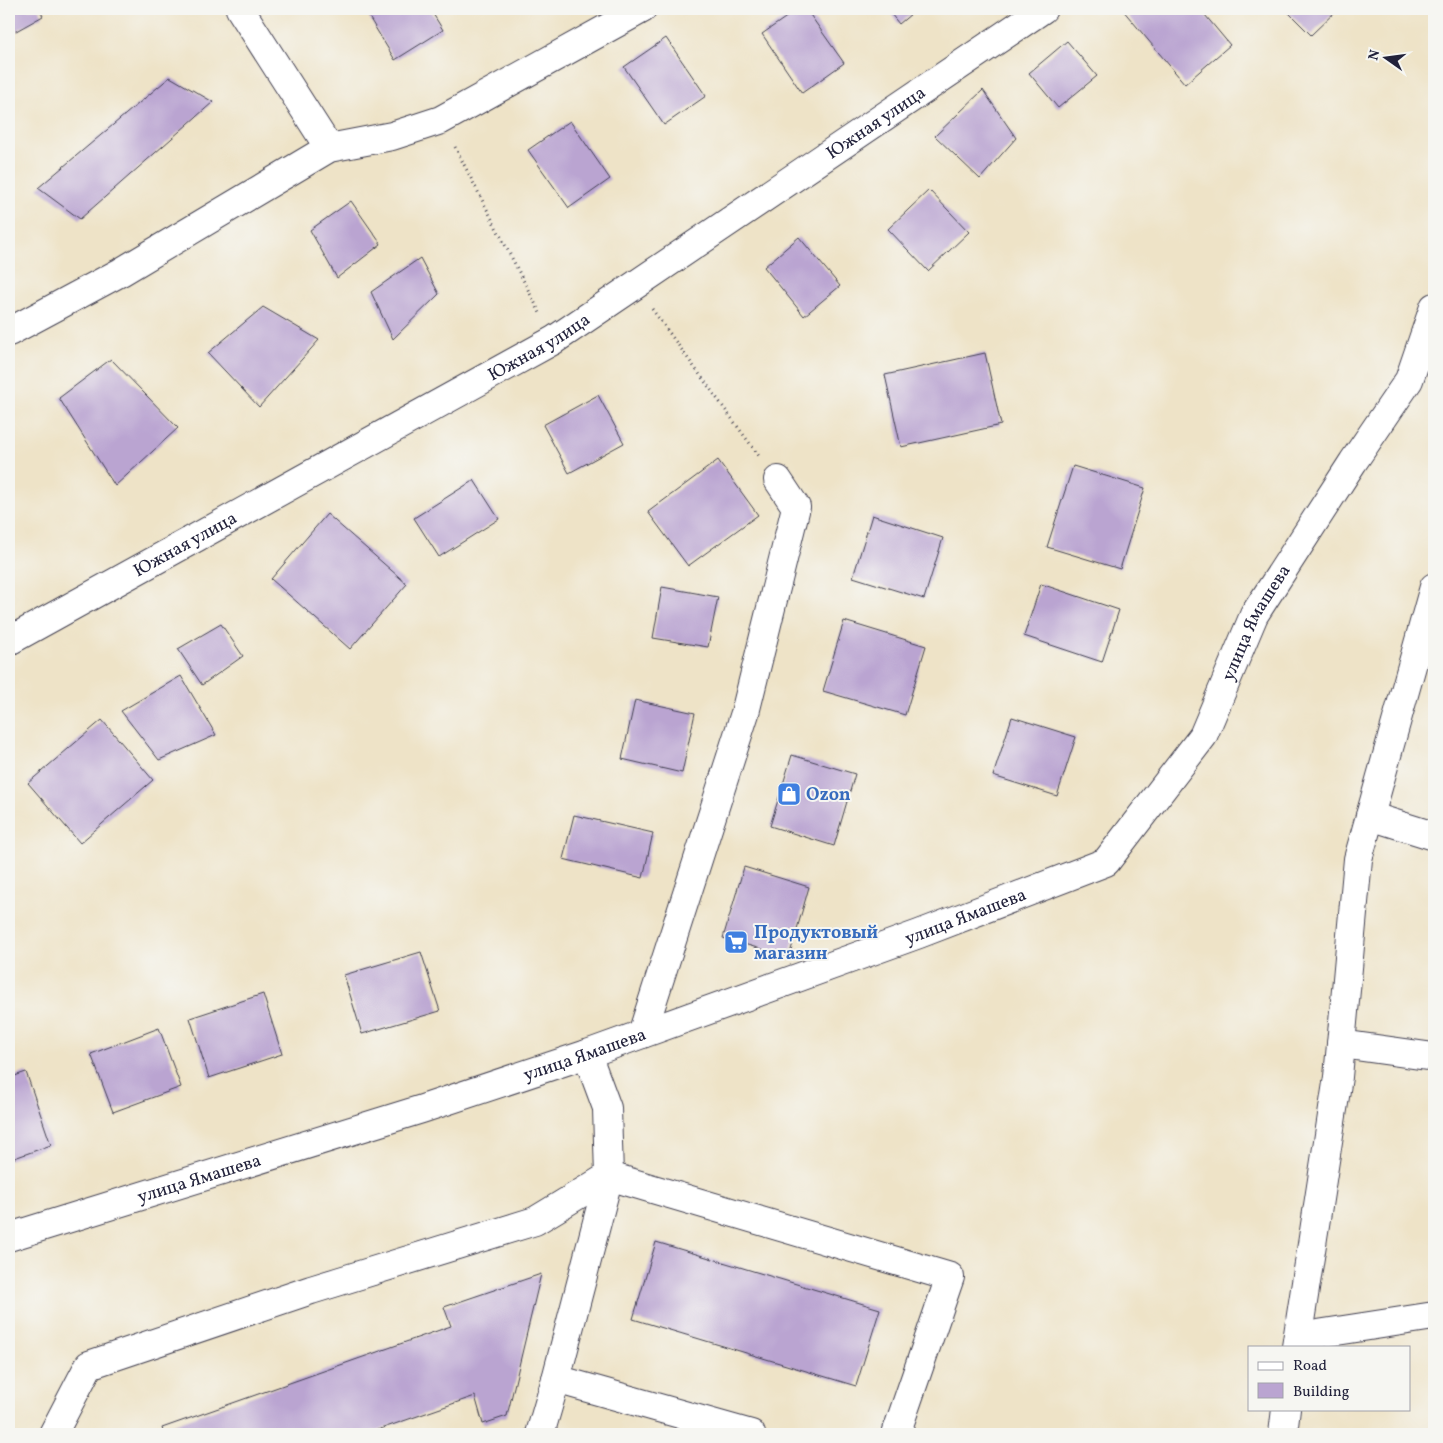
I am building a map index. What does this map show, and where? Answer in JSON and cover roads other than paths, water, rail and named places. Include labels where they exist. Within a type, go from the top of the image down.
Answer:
[{"type":"street","points":[[240,9],[330,148]]},
{"type":"street","points":[[9,332],[121,272],[330,148],[392,136],[441,120],[642,9]]},
{"type":"street","name":"Южная улица","points":[[9,641],[554,340],[1043,9]]},
{"type":"street","name":"улица Ямашева","points":[[9,1237],[422,1109],[587,1054],[919,934],[1106,862],[1203,736],[1254,615],[1353,462],[1410,380],[1434,307]]},
{"type":"street","points":[[642,1034],[745,713],[796,507],[778,480]]},
{"type":"street","points":[[1434,587],[1358,859],[1338,1077],[1297,1342],[1434,1316]]},
{"type":"street","points":[[1370,816],[1434,836]]},
{"type":"street","points":[[1341,1044],[1434,1057]]},
{"type":"street","points":[[540,1434],[609,1176],[607,1108],[587,1054]]},
{"type":"street","points":[[53,1434],[89,1365],[311,1290],[535,1221],[609,1176],[950,1277],[896,1434]]},
{"type":"street","points":[[556,1379],[751,1434]]},
{"type":"street","points":[[1283,1434],[1286,1410]]},
{"type":"place","name":"Ozon","points":[[789,794]]},
{"type":"place","name":"Продуктовый магазин","points":[[736,942]]}]
